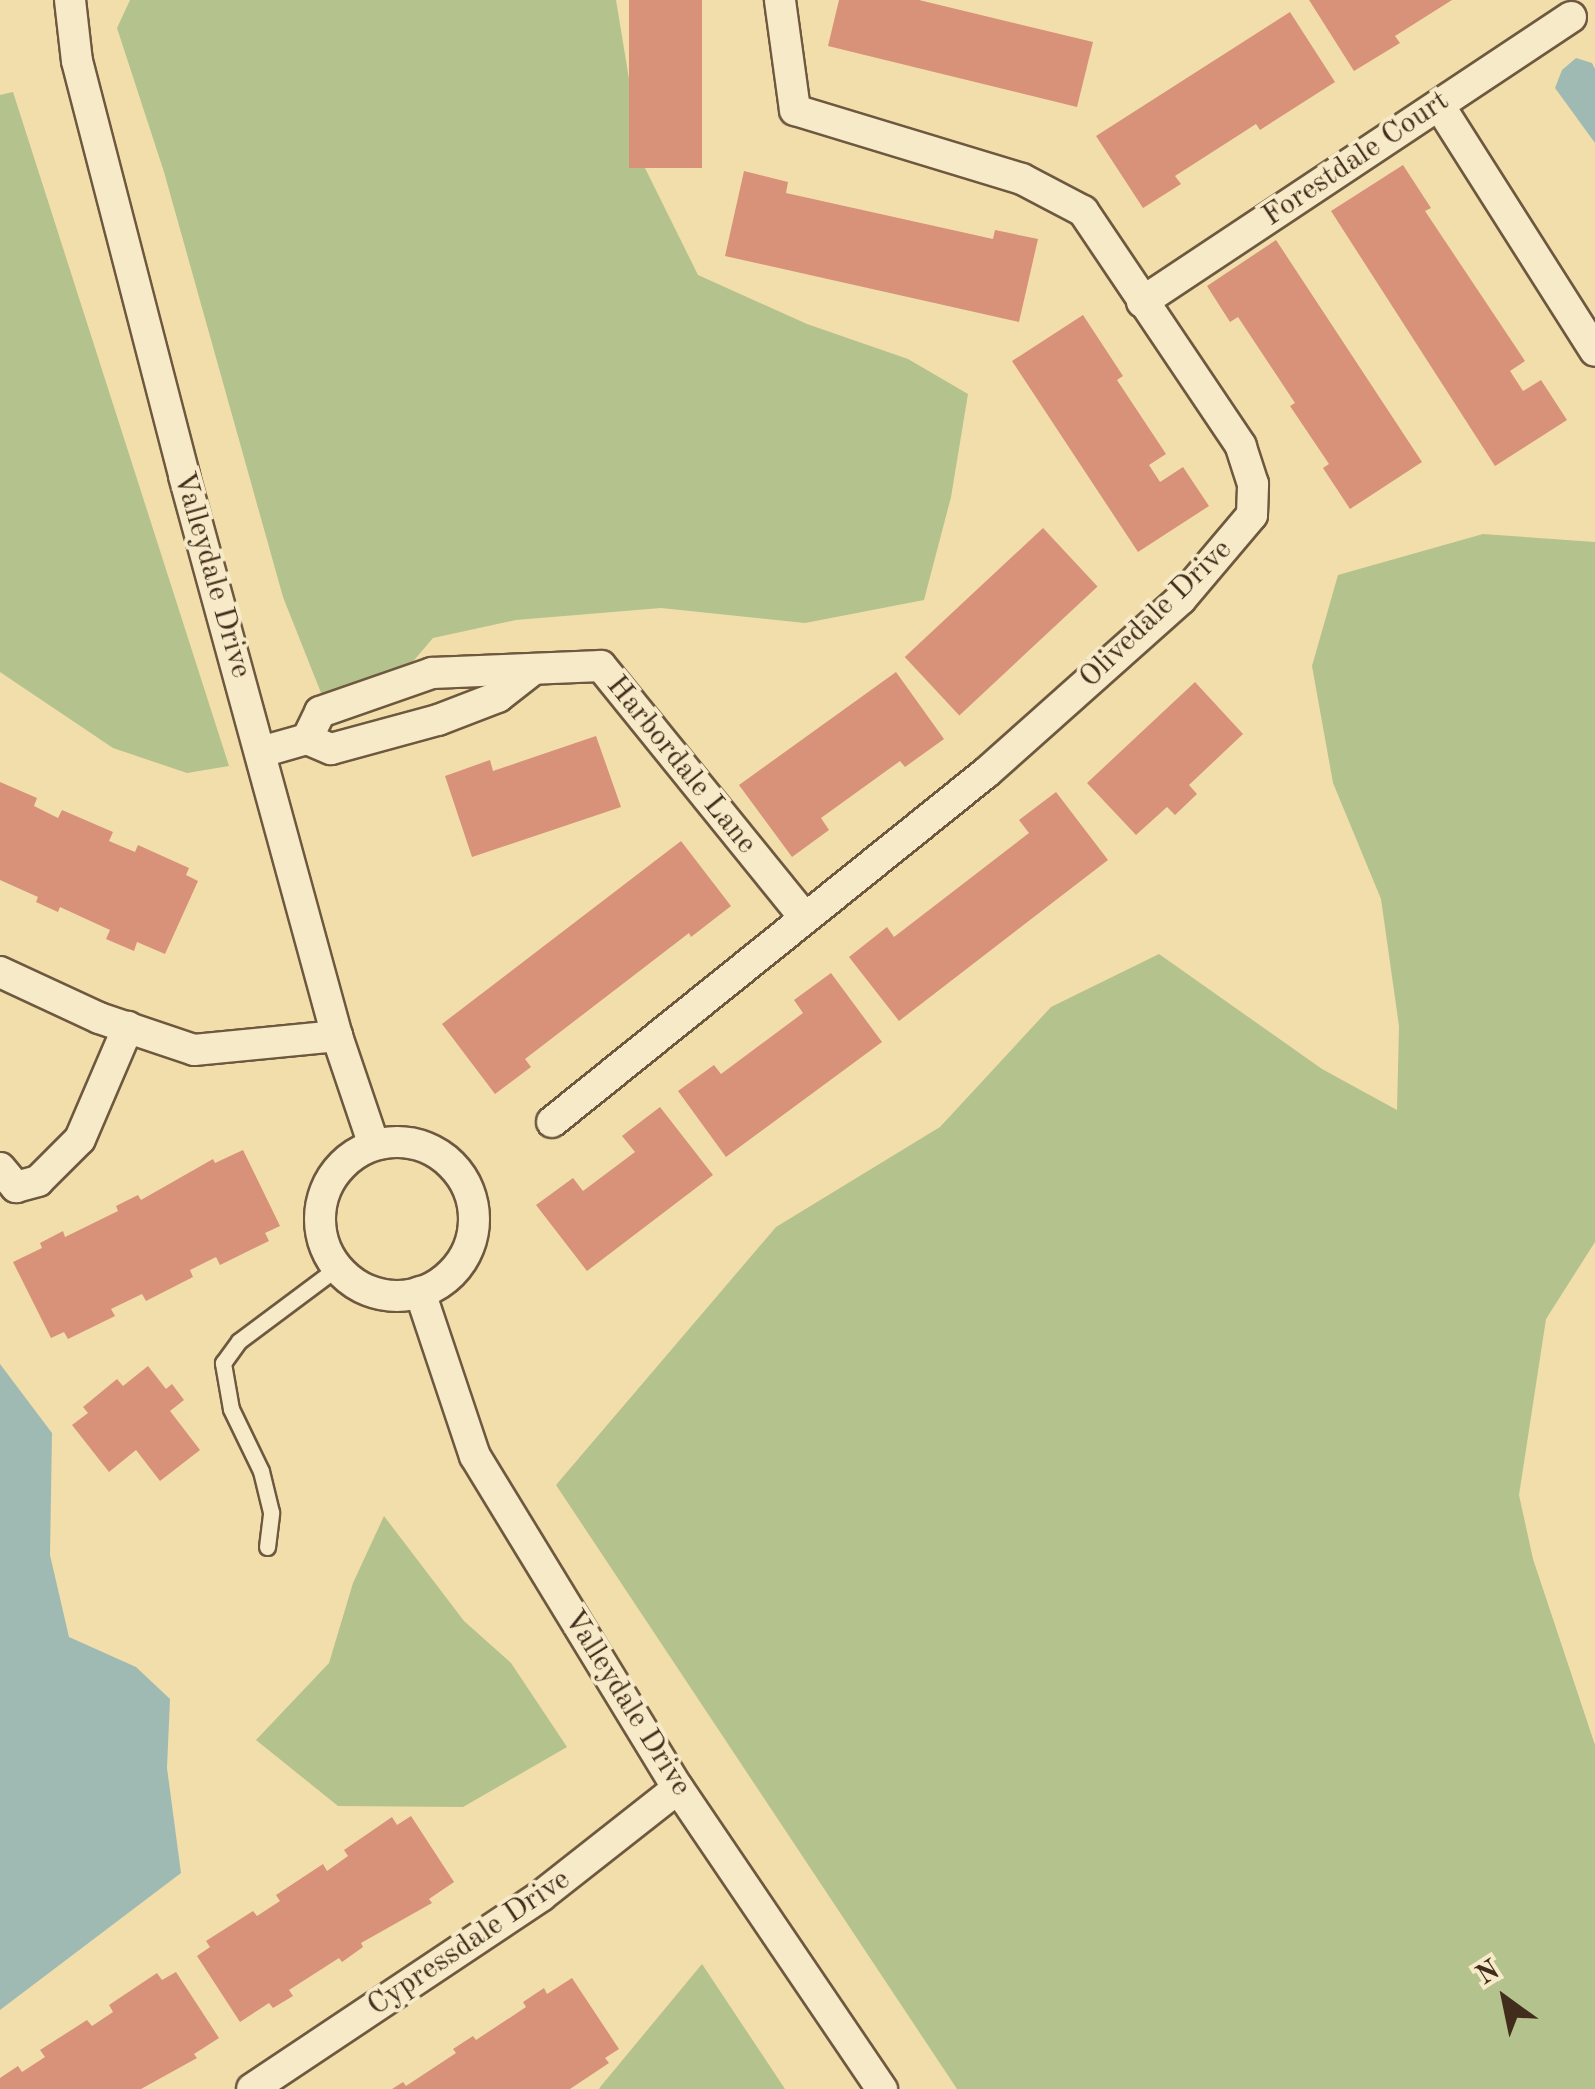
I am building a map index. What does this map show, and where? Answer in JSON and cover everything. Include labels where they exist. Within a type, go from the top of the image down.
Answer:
[{"type":"street","name":"Valleydale Drive","points":[[70,0],[77,61],[336,1036],[374,1144]]},
{"type":"street","name":"Olivedale Drive","points":[[552,1122],[987,772],[1181,599],[1252,514],[1253,484],[1241,446],[1084,211],[1054,192],[794,110],[780,0]]},
{"type":"street","name":"Forestdale Court","points":[[1142,302],[1570,17]]},
{"type":"street","points":[[1439,104],[1595,351]]},
{"type":"street","name":"Harbordale Lane","points":[[308,739],[320,712],[432,674],[495,668],[530,672],[601,666],[806,918]]},
{"type":"street","name":"Harbordale Lane","points":[[261,752],[308,739],[332,749],[397,732],[498,697],[530,672]]},
{"type":"street","points":[[384,690],[397,732]]},
{"type":"street","points":[[0,972],[128,1027],[194,1050],[336,1036]]},
{"type":"street","points":[[0,1168],[16,1187],[38,1181],[80,1139],[128,1027]]},
{"type":"street","points":[[404,1141],[434,1150],[457,1169],[472,1196],[474,1225],[466,1254],[447,1278],[420,1292],[390,1296],[361,1288],[338,1268],[323,1242],[320,1212],[328,1183],[347,1159],[374,1144],[404,1141]]},
{"type":"street","name":"Valleydale Drive","points":[[420,1292],[476,1456],[678,1788],[882,2089]]},
{"type":"street","name":"Cypressdale Drive","points":[[252,2089],[541,1896],[678,1788]]},
{"type":"lane","points":[[267,1546],[271,1512],[261,1471],[231,1410],[223,1363],[238,1341],[338,1268]]},
{"type":"green space","points":[[130,0],[616,0],[643,164],[698,275],[807,324],[908,359],[968,394],[951,497],[924,600],[805,623],[661,608],[516,620],[433,638],[381,699],[329,713],[283,597],[164,172],[117,28]]},
{"type":"green space","points":[[13,92],[229,766],[187,773],[113,748],[0,672],[0,95]]},
{"type":"green space","points":[[1483,534],[1595,542],[1595,1242],[1546,1319],[1519,1495],[1533,1559],[1595,1745],[1595,2089],[957,2089],[556,1485],[776,1227],[940,1127],[1051,1007],[1159,954],[1322,1069],[1397,1110],[1399,1026],[1381,899],[1333,783],[1312,666],[1338,575]]},
{"type":"green space","points":[[384,1516],[464,1621],[511,1663],[567,1747],[463,1807],[338,1806],[256,1740],[329,1663],[353,1583]]},
{"type":"green space","points":[[702,1964],[785,2089],[599,2089],[601,2086]]},
{"type":"water","points":[[1576,58],[1592,63],[1595,69],[1595,143],[1555,88],[1562,70]]},
{"type":"water","points":[[0,1364],[52,1433],[50,1555],[69,1637],[136,1667],[170,1699],[167,1768],[181,1873],[0,2010]]},
{"type":"building","points":[[629,0],[702,0],[702,168],[629,168]]},
{"type":"building","points":[[839,0],[919,0],[1093,42],[1077,107],[828,46]]},
{"type":"building","points":[[1309,0],[1452,0],[1395,36],[1400,43],[1354,71]]},
{"type":"building","points":[[1290,12],[1335,82],[1260,130],[1256,124],[1175,176],[1181,184],[1143,208],[1096,136]]},
{"type":"building","points":[[1403,165],[1431,208],[1425,211],[1525,361],[1510,371],[1523,391],[1541,380],[1567,420],[1495,466],[1331,211]]},
{"type":"building","points":[[744,171],[788,182],[786,193],[993,239],[995,230],[1038,239],[1019,322],[725,256]]},
{"type":"building","points":[[1276,240],[1422,462],[1350,509],[1323,468],[1329,464],[1290,406],[1295,403],[1238,317],[1230,322],[1207,286]]},
{"type":"building","points":[[1083,315],[1123,376],[1117,380],[1166,454],[1149,465],[1160,482],[1183,467],[1209,506],[1138,552],[1012,361]]},
{"type":"building","points":[[1043,528],[1098,587],[959,715],[905,657]]},
{"type":"building","points":[[896,672],[944,739],[905,767],[900,761],[821,818],[829,830],[792,857],[739,785]]},
{"type":"building","points":[[1195,682],[1243,734],[1189,785],[1197,794],[1175,815],[1167,807],[1136,835],[1087,783]]},
{"type":"building","points":[[596,736],[621,807],[472,857],[445,776],[490,760],[493,771]]},
{"type":"building","points":[[0,782],[37,798],[34,806],[58,818],[62,810],[113,832],[109,841],[135,852],[138,845],[189,868],[186,875],[198,881],[165,954],[137,942],[134,951],[106,939],[110,930],[60,907],[58,912],[36,902],[38,897],[0,880]]},
{"type":"building","points":[[1056,792],[1108,860],[899,1021],[849,957],[887,927],[894,937],[1029,833],[1019,820]]},
{"type":"building","points":[[681,841],[731,906],[691,937],[689,933],[525,1059],[531,1067],[495,1094],[442,1024]]},
{"type":"building","points":[[831,973],[882,1042],[726,1157],[678,1091],[714,1065],[721,1074],[803,1013],[794,1000]]},
{"type":"building","points":[[660,1107],[713,1175],[587,1271],[536,1205],[573,1178],[583,1191],[635,1152],[622,1136]]},
{"type":"building","points":[[243,1150],[280,1226],[265,1233],[269,1241],[220,1265],[216,1257],[190,1270],[193,1277],[146,1301],[142,1294],[111,1309],[115,1316],[68,1339],[64,1332],[51,1338],[13,1262],[42,1248],[40,1243],[63,1231],[65,1237],[118,1211],[116,1206],[138,1195],[141,1200],[213,1159],[215,1163]]},
{"type":"building","points":[[148,1366],[166,1389],[172,1384],[184,1400],[170,1411],[200,1450],[160,1481],[136,1450],[109,1472],[72,1425],[88,1413],[83,1407],[117,1379],[123,1386]]},
{"type":"building","points":[[411,1816],[454,1882],[429,1899],[432,1903],[361,1943],[363,1947],[342,1962],[339,1958],[289,1990],[293,1996],[273,2008],[269,2003],[240,2022],[197,1956],[210,1947],[206,1941],[253,1911],[257,1916],[280,1901],[276,1895],[323,1864],[327,1871],[348,1856],[344,1850],[392,1817],[397,1825]]},
{"type":"building","points":[[176,1972],[219,2038],[194,2054],[197,2058],[141,2089],[0,2089],[0,2078],[18,2066],[22,2072],[45,2057],[40,2050],[87,2020],[92,2026],[113,2012],[109,2005],[157,1973],[162,1980]]},
{"type":"building","points":[[572,1978],[619,2049],[605,2058],[609,2063],[570,2089],[392,2089],[403,2082],[406,2086],[456,2053],[453,2049],[473,2036],[476,2040],[526,2007],[523,2002],[544,1988],[547,1994]]}]
